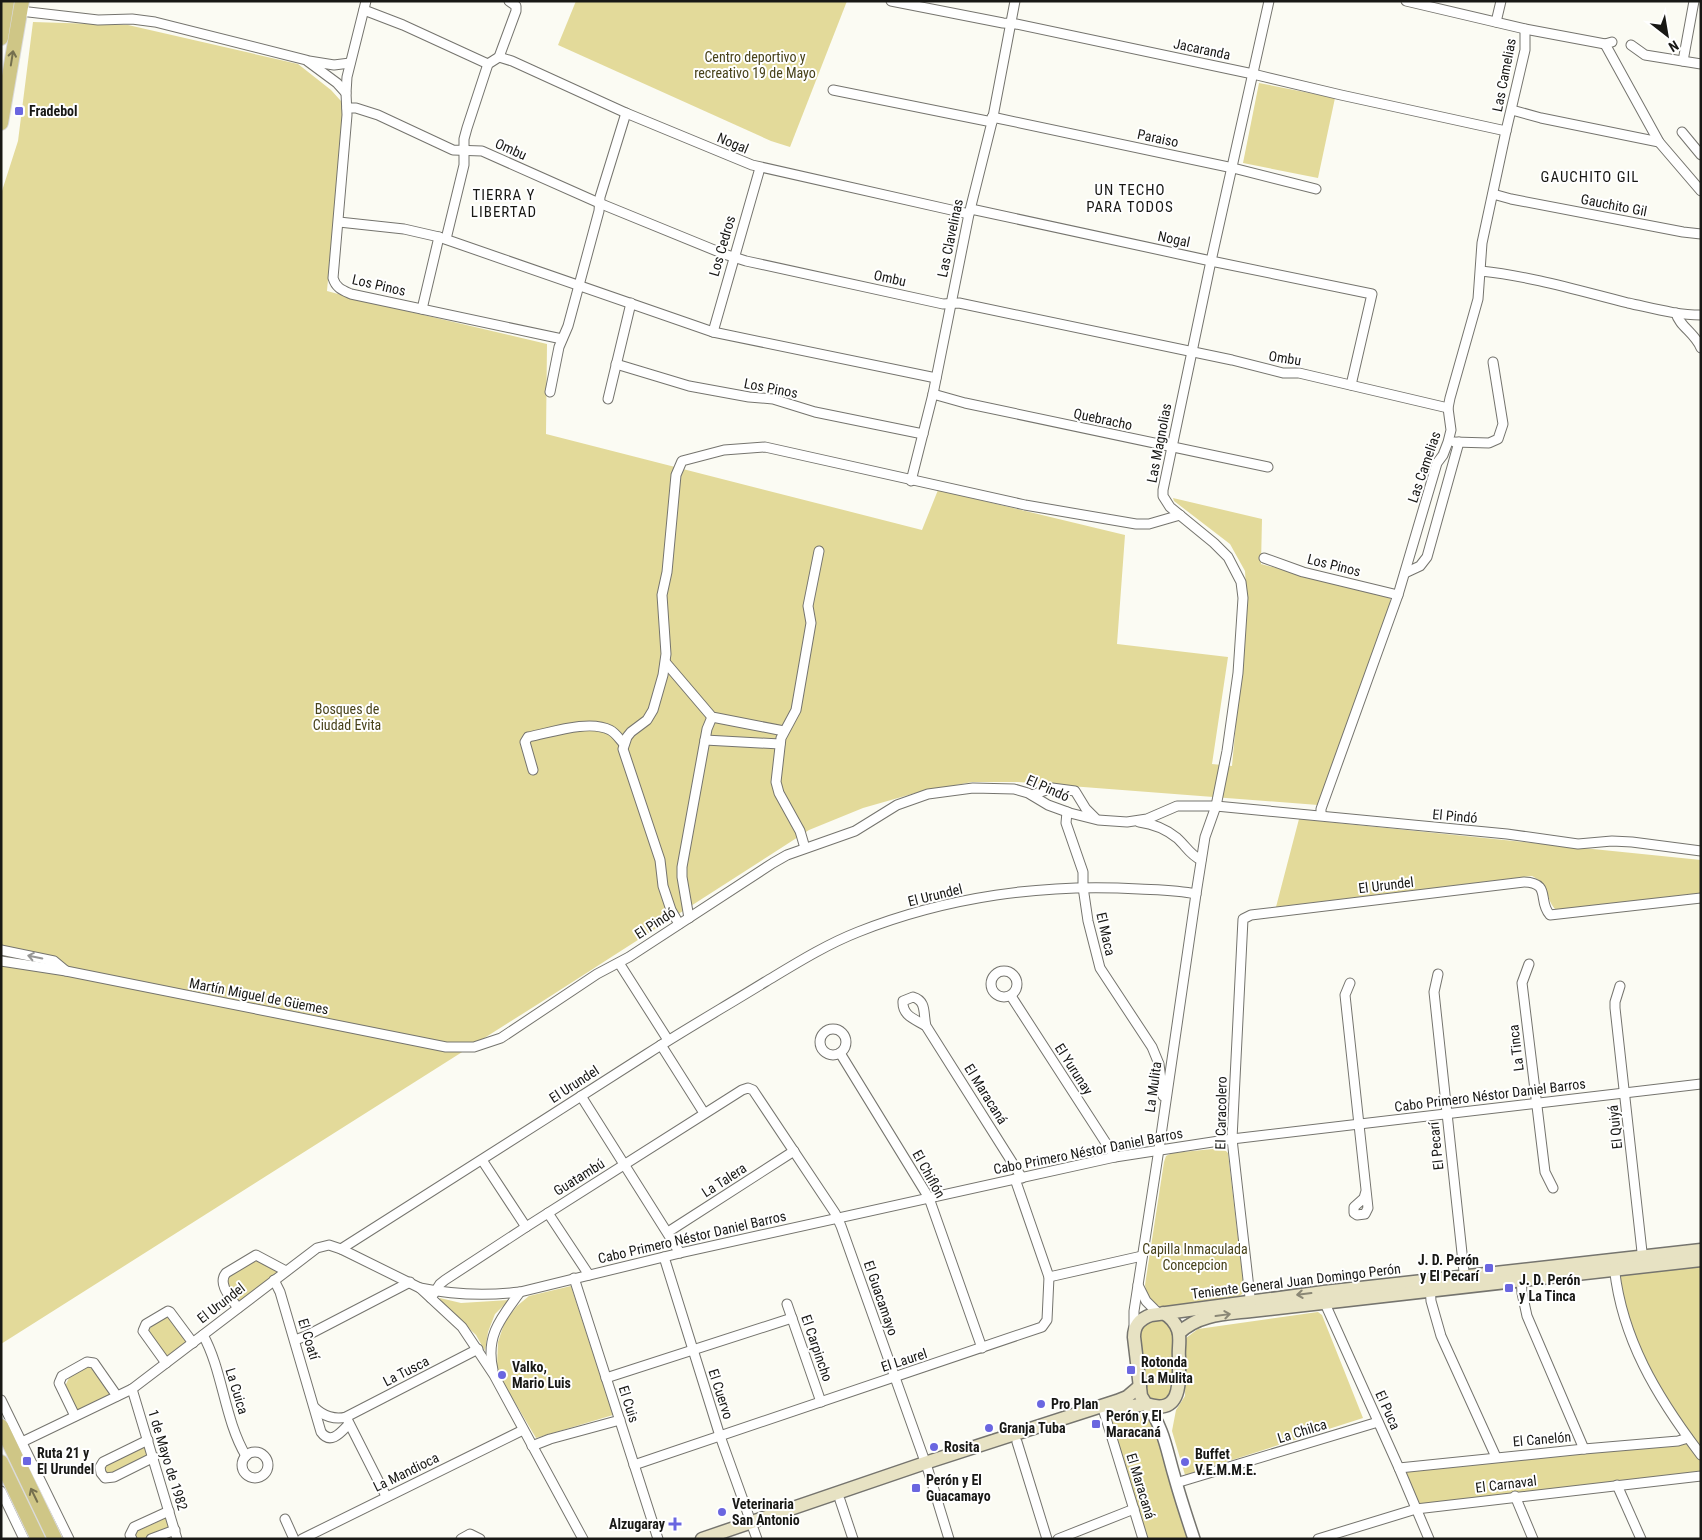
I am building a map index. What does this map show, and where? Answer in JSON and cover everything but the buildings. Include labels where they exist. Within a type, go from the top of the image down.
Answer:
[{"type":"main road","points":[[1,38],[7,1]]},
{"type":"main road","points":[[1,123],[21,6]]},
{"type":"main road","name":"Teniente General Juan Domingo Perón","points":[[1134,1328],[1145,1317],[1161,1313],[1251,1305],[1643,1261],[1701,1250]]},
{"type":"main road","name":"Teniente General Juan Domingo Perón","points":[[1643,1261],[1701,1260]]},
{"type":"main road","name":"Teniente General Juan Domingo Perón","points":[[1179,1333],[1193,1322],[1251,1305]]},
{"type":"main road","points":[[724,1539],[840,1500],[926,1467],[1017,1442],[1104,1412],[1122,1407],[1146,1404],[1158,1407],[1171,1402],[1176,1396],[1179,1386],[1179,1333],[1172,1319],[1161,1313]]},
{"type":"main road","points":[[1134,1328],[1141,1396],[1146,1404]]},
{"type":"main road","points":[[702,1539],[753,1530],[926,1467],[1117,1401],[1127,1397],[1140,1386]]},
{"type":"main road","points":[[1,1426],[56,1539]]},
{"type":"main road","points":[[1,1462],[38,1539]]},
{"type":"street","points":[[422,309],[464,165],[464,139],[467,128],[488,64],[499,57],[516,11],[516,6],[509,1]]},
{"type":"street","name":"Jacaranda","points":[[890,1],[1254,74],[1506,131]]},
{"type":"street","name":"Las Clavelinas","points":[[911,481],[933,394],[950,304],[992,119],[1015,1]]},
{"type":"street","name":"Las Magnolias","points":[[1196,894],[1207,828],[1216,806],[1228,751],[1238,673],[1243,589],[1236,570],[1228,557],[1170,507],[1163,496],[1163,490],[1269,1]]},
{"type":"street","points":[[1406,1],[1525,29],[1608,43],[1659,142],[1701,191]]},
{"type":"street","name":"Las Camelias","points":[[1496,22],[1500,1]]},
{"type":"street","points":[[1683,61],[1694,1]]},
{"type":"street","points":[[21,6],[98,20],[132,19],[155,22],[306,60],[334,65],[350,63]]},
{"type":"street","points":[[488,64],[365,6],[350,63],[346,93],[347,108],[339,222],[404,228],[442,238],[713,332],[936,378]]},
{"type":"street","name":"Las Camelias","points":[[1321,815],[1321,809],[1398,595],[1437,463],[1443,455],[1448,442],[1451,430],[1448,408],[1478,299],[1482,243],[1525,50],[1525,29]]},
{"type":"street","points":[[1631,45],[1645,55],[1701,64]]},
{"type":"street","name":"Nogal","points":[[499,57],[512,61],[626,113],[760,168],[1372,294],[1351,385]]},
{"type":"street","points":[[306,60],[337,83],[346,93]]},
{"type":"street","name":"Paraiso","points":[[833,90],[992,119],[1233,168],[1316,189]]},
{"type":"street","name":"Ombu","points":[[347,108],[362,109],[453,150],[482,151],[599,204],[733,257],[943,304],[959,303],[1232,360],[1283,373],[1299,374],[1351,385],[1448,408]]},
{"type":"street","points":[[1512,110],[1541,118],[1659,142]]},
{"type":"street","points":[[550,392],[559,347],[568,326],[599,211],[600,197],[626,113]]},
{"type":"street","points":[[1682,132],[1701,155]]},
{"type":"street","name":"Los Cedros","points":[[713,332],[760,168]]},
{"type":"street","name":"Gauchito Gil","points":[[1493,194],[1673,231],[1701,234]]},
{"type":"street","name":"Los Pinos","points":[[339,222],[333,278],[337,287],[351,294],[562,340]]},
{"type":"street","points":[[1481,271],[1510,275],[1676,313],[1701,315]]},
{"type":"street","points":[[608,399],[631,303]]},
{"type":"street","points":[[1676,313],[1678,319],[1695,336],[1701,348]]},
{"type":"street","points":[[1448,442],[1488,443],[1498,439],[1503,424],[1493,362]]},
{"type":"street","name":"Los Pinos","points":[[616,364],[689,386],[781,401],[816,412],[923,434]]},
{"type":"street","name":"Quebracho","points":[[933,394],[965,403],[1171,448],[1268,467]]},
{"type":"street","points":[[1405,573],[1420,566],[1427,557],[1458,442]]},
{"type":"street","points":[[679,924],[671,910],[663,886],[661,865],[625,759],[624,744],[631,732],[647,720],[653,710],[661,687],[666,663],[662,596],[667,572],[676,475],[682,461],[724,450],[765,447],[1025,505],[1136,524],[1149,524],[1180,515]]},
{"type":"street","points":[[805,848],[800,831],[776,782],[780,744],[784,731],[796,710],[811,623],[808,606],[819,551]]},
{"type":"street","name":"Los Pinos","points":[[1264,558],[1304,572],[1398,595]]},
{"type":"street","points":[[666,663],[712,717],[784,731]]},
{"type":"street","points":[[689,918],[682,866],[705,740],[712,717]]},
{"type":"street","points":[[533,770],[525,742],[528,737],[581,726],[593,726],[609,729],[624,744]]},
{"type":"street","points":[[705,740],[780,744]]},
{"type":"street","name":"El Pindó","points":[[446,1047],[474,1048],[501,1038],[597,974],[619,963],[787,855],[855,831],[897,806],[928,794],[984,788],[1022,790],[1048,806],[1098,820],[1137,822],[1177,806],[1216,806],[1507,834],[1578,844],[1612,841],[1632,842],[1701,851]]},
{"type":"street","points":[[1032,795],[1052,788],[1075,791],[1086,809],[1098,820]]},
{"type":"street","name":"El Maca","points":[[1067,812],[1066,822],[1083,872],[1083,887],[1088,921],[1100,968],[1152,1047],[1159,1064],[1165,1108]]},
{"type":"street","points":[[1137,822],[1152,824],[1167,831],[1201,860]]},
{"type":"street","name":"El Urundel","points":[[1245,916],[1530,882],[1540,887],[1543,892],[1546,909],[1550,915],[1701,898]]},
{"type":"street","name":"El Urundel","points":[[22,1442],[132,1389],[274,1280],[322,1246],[328,1245],[341,1249],[664,1042],[800,962],[855,933],[953,904],[1043,889],[1083,887],[1165,890],[1196,894]]},
{"type":"street","name":"La Mulita","points":[[1134,1328],[1134,1311],[1196,894]]},
{"type":"street","name":"El Caracolero","points":[[1245,916],[1243,919],[1232,1138],[1251,1305]]},
{"type":"street","name":"Martín Miguel de Güemes","points":[[1,950],[54,961],[66,971]]},
{"type":"street","name":"Martín Miguel de Güemes","points":[[1,961],[66,971],[446,1047]]},
{"type":"street","points":[[619,963],[704,1113]]},
{"type":"street","name":"La Tinca","points":[[1529,964],[1522,983],[1545,1172],[1553,1188]]},
{"type":"street","name":"El Pecarí","points":[[1438,974],[1434,992],[1465,1281]]},
{"type":"street","points":[[1350,983],[1345,995],[1366,1191]]},
{"type":"street","name":"El Quiyá","points":[[1620,986],[1615,1008],[1643,1261]]},
{"type":"street","name":"El Yurunay","points":[[1011,996],[1114,1157]]},
{"type":"street","name":"El Maracaná","points":[[926,1026],[1018,1178],[1049,1277]]},
{"type":"street","name":"El Chiflón","points":[[840,1053],[929,1198],[982,1348]]},
{"type":"street","name":"Cabo Primero Néstor Daniel Barros","points":[[433,1295],[481,1295],[520,1292],[680,1252],[838,1219],[1114,1157],[1159,1149],[1232,1138],[1701,1084]]},
{"type":"street","name":"Guatambú","points":[[433,1295],[444,1280],[704,1113],[748,1088]]},
{"type":"street","name":"El Guacamayo","points":[[748,1088],[758,1094],[838,1219],[926,1467],[949,1539]]},
{"type":"street","points":[[580,1096],[680,1252]]},
{"type":"street","name":"La Talera","points":[[668,1232],[794,1151]]},
{"type":"street","points":[[482,1160],[526,1227]]},
{"type":"street","points":[[548,1212],[589,1274]]},
{"type":"street","points":[[341,1249],[433,1295],[462,1327],[494,1375],[583,1539]]},
{"type":"street","points":[[238,1308],[223,1285],[223,1277],[226,1273],[256,1255],[286,1271]]},
{"type":"street","points":[[1049,1277],[1142,1256]]},
{"type":"street","name":"El Cuervo","points":[[664,1257],[720,1436],[753,1530]]},
{"type":"street","points":[[1614,1264],[1622,1309],[1641,1364],[1658,1394],[1701,1455]]},
{"type":"street","points":[[1521,1275],[1522,1293],[1527,1316],[1584,1449]]},
{"type":"street","name":"El Laurel","points":[[634,1465],[1042,1327],[1046,1323],[1048,1315],[1049,1277]]},
{"type":"street","name":"El Cuis","points":[[574,1278],[658,1539]]},
{"type":"street","name":"El Coatí","points":[[274,1280],[280,1292],[295,1340],[321,1432],[329,1438],[334,1437],[348,1420]]},
{"type":"street","points":[[295,1340],[410,1282]]},
{"type":"street","points":[[1138,1285],[1146,1301],[1161,1313]]},
{"type":"street","points":[[1430,1285],[1436,1321],[1441,1336],[1496,1457]]},
{"type":"street","points":[[494,1375],[490,1356],[492,1339],[498,1322],[520,1292]]},
{"type":"street","name":"El Puca","points":[[1325,1297],[1429,1539]]},
{"type":"street","name":"El Carpincho","points":[[787,1304],[821,1402]]},
{"type":"street","points":[[166,1363],[143,1331],[146,1324],[168,1311],[193,1342]]},
{"type":"street","points":[[606,1378],[792,1318]]},
{"type":"street","name":"La Cuica","points":[[203,1335],[209,1346],[221,1389],[239,1442],[246,1456]]},
{"type":"street","name":"La Tusca","points":[[348,1420],[478,1349]]},
{"type":"street","points":[[75,1416],[59,1383],[62,1376],[87,1362],[94,1363],[117,1396]]},
{"type":"street","name":"1 de Mayo de 1982","points":[[132,1389],[176,1534]]},
{"type":"street","points":[[1,1400],[69,1539]]},
{"type":"street","points":[[1163,1432],[1166,1412],[1171,1402]]},
{"type":"street","points":[[1146,1404],[1163,1432],[1176,1483],[1194,1539]]},
{"type":"street","points":[[315,1407],[319,1412],[328,1417],[348,1420],[386,1496]]},
{"type":"street","name":"El Maracaná","points":[[1104,1412],[1142,1539]]},
{"type":"street","points":[[532,1446],[550,1439],[620,1420]]},
{"type":"street","name":"La Chilca","points":[[1176,1483],[1378,1422]]},
{"type":"street","name":"La Mandioca","points":[[302,1539],[523,1430]]},
{"type":"street","name":"El Canelón","points":[[1399,1468],[1496,1457],[1678,1441],[1688,1438]]},
{"type":"street","points":[[148,1440],[103,1462],[100,1467],[101,1473],[106,1478],[114,1477],[154,1457]]},
{"type":"street","points":[[1017,1442],[1047,1539]]},
{"type":"street","name":"El Carnaval","points":[[1318,1539],[1416,1509],[1515,1496],[1701,1476]]},
{"type":"street","points":[[1616,1485],[1641,1539]]},
{"type":"street","points":[[1,1491],[4,1505],[24,1539]]},
{"type":"street","points":[[1515,1496],[1533,1539]]},
{"type":"street","points":[[840,1500],[853,1539]]},
{"type":"street","points":[[1058,1539],[1134,1509]]},
{"type":"street","points":[[132,1539],[130,1535],[134,1527],[169,1511]]},
{"type":"street","points":[[285,1519],[294,1539]]},
{"type":"street","points":[[151,1539],[176,1534]]},
{"type":"street","points":[[461,1539],[470,1534],[480,1539]]},
{"type":"green space","name":"Centro deportivo y recreativo 19 de Mayo","points":[[576,1],[847,1],[790,147],[771,141],[558,45]]},
{"type":"green space","name":"Bosques de Ciudad Evita","points":[[33,22],[128,25],[298,64],[331,90],[341,101],[343,111],[327,291],[547,344],[546,434],[922,530],[938,490],[1125,535],[1117,644],[1228,657],[1212,764],[1232,766],[1247,604],[1245,571],[1230,544],[1174,501],[1173,498],[1262,519],[1261,564],[1390,598],[1391,603],[1321,804],[1018,782],[972,782],[919,792],[863,808],[809,830],[1,1344],[1,194],[18,141]]},
{"type":"green space","points":[[1259,83],[1335,98],[1318,178],[1243,163]]},
{"type":"green space","points":[[1299,819],[1701,860],[1701,893],[1556,910],[1543,884],[1532,876],[1276,907]]},
{"type":"green space","name":"Capilla Inmaculada Concepcion","points":[[1223,1148],[1228,1153],[1244,1289],[1242,1294],[1238,1297],[1196,1304],[1156,1305],[1148,1296],[1145,1285],[1166,1156],[1172,1153]]},
{"type":"green space","points":[[254,1259],[278,1271],[278,1273],[240,1303],[226,1284],[228,1277]]},
{"type":"green space","points":[[1701,1264],[1701,1451],[1654,1381],[1633,1332],[1622,1297],[1620,1283],[1621,1274]]},
{"type":"green space","points":[[571,1286],[613,1415],[536,1438],[501,1379],[497,1366],[498,1342],[505,1321],[517,1306],[529,1296]]},
{"type":"green space","points":[[440,1298],[461,1303],[509,1300],[495,1314],[488,1332],[485,1351],[476,1335],[439,1300]]},
{"type":"green space","points":[[1318,1312],[1322,1315],[1363,1418],[1185,1475],[1172,1431],[1176,1410],[1185,1396],[1186,1338],[1198,1329]]},
{"type":"green space","points":[[165,1317],[170,1318],[188,1343],[169,1357],[166,1357],[148,1331],[155,1322]]},
{"type":"green space","points":[[1160,1318],[1168,1322],[1174,1335],[1175,1389],[1164,1401],[1153,1401],[1144,1390],[1140,1332],[1148,1322]]},
{"type":"green space","points":[[86,1366],[101,1378],[110,1396],[79,1411],[76,1409],[65,1386],[71,1374]]},
{"type":"green space","points":[[1141,1412],[1155,1424],[1189,1539],[1148,1539],[1110,1417]]},
{"type":"green space","points":[[1688,1438],[1701,1455],[1701,1476],[1416,1509],[1399,1468]]},
{"type":"green space","points":[[147,1446],[150,1456],[111,1475],[105,1474],[105,1465]]},
{"type":"green space","points":[[166,1518],[170,1527],[145,1539],[137,1539],[135,1532]]},
{"type":"place","name":"Fradebol","points":[[19,111]]},
{"type":"place","name":"J. D. Perón y El Pecarí","points":[[1489,1268]]},
{"type":"place","name":"J. D. Perón y La Tinca","points":[[1509,1288]]},
{"type":"place","name":"Rotonda La Mulita","points":[[1131,1370]]},
{"type":"place","name":"Valko, Mario Luis","points":[[502,1375]]},
{"type":"place","name":"Pro Plan","points":[[1041,1404]]},
{"type":"place","name":"Perón y El Maracaná","points":[[1096,1424]]},
{"type":"place","name":"Granja Tuba","points":[[989,1428]]},
{"type":"place","name":"Rosita","points":[[934,1447]]},
{"type":"place","name":"Ruta 21 y El Urundel","points":[[27,1461]]},
{"type":"place","name":"Buffet V.E.M.M.E.","points":[[1185,1462]]},
{"type":"place","name":"Perón y El Guacamayo","points":[[916,1488]]},
{"type":"place","name":"Veterinaria San Antonio","points":[[722,1512]]},
{"type":"place","name":"Alzugaray","points":[[675,1524]]},
{"type":"district","name":"GAUCHITO GIL","points":[[1590,177]]},
{"type":"district","name":"UN TECHO PARA TODOS","points":[[1130,198]]},
{"type":"district","name":"TIERRA Y LIBERTAD","points":[[504,204]]}]
